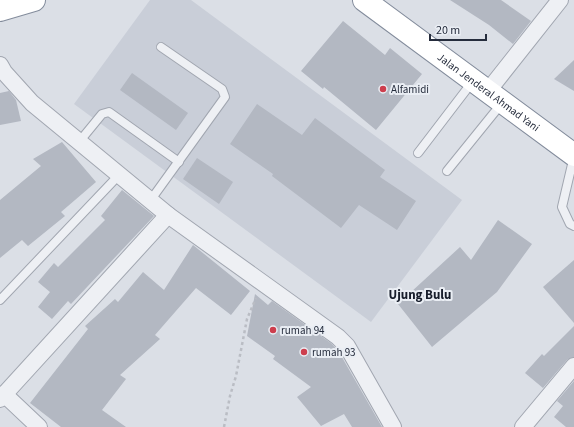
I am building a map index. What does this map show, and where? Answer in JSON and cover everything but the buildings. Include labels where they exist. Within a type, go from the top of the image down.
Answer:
[{"type":"highway","points":[[0,10],[34,0]]},
{"type":"highway","name":"Jalan Jenderal Ahmad Yani","points":[[364,0],[574,155]]},
{"type":"street","points":[[488,91],[560,0]]},
{"type":"street","points":[[0,65],[4,72],[32,103],[150,201],[338,337],[347,346],[393,427]]},
{"type":"street","points":[[39,427],[2,397],[168,215]]},
{"type":"street","points":[[523,427],[574,366]]},
{"type":"lane","points":[[150,201],[224,100],[225,94],[222,89],[161,48]]},
{"type":"lane","points":[[418,153],[488,91]]},
{"type":"lane","points":[[447,171],[488,91]]},
{"type":"lane","points":[[79,142],[102,114],[109,112],[179,162]]},
{"type":"lane","points":[[574,155],[562,207],[570,224],[574,226]]},
{"type":"lane","points":[[0,300],[120,175]]},
{"type":"path","points":[[224,427],[247,320],[263,283]]},
{"type":"shaded area","points":[[150,0],[191,0],[462,200],[371,322],[74,104]]},
{"type":"place","name":"Alfamidi","points":[[383,89]]},
{"type":"place","name":"rumah 94","points":[[273,330]]},
{"type":"place","name":"rumah 93","points":[[304,352]]},
{"type":"district","name":"Ujung Bulu","points":[[420,294]]}]
